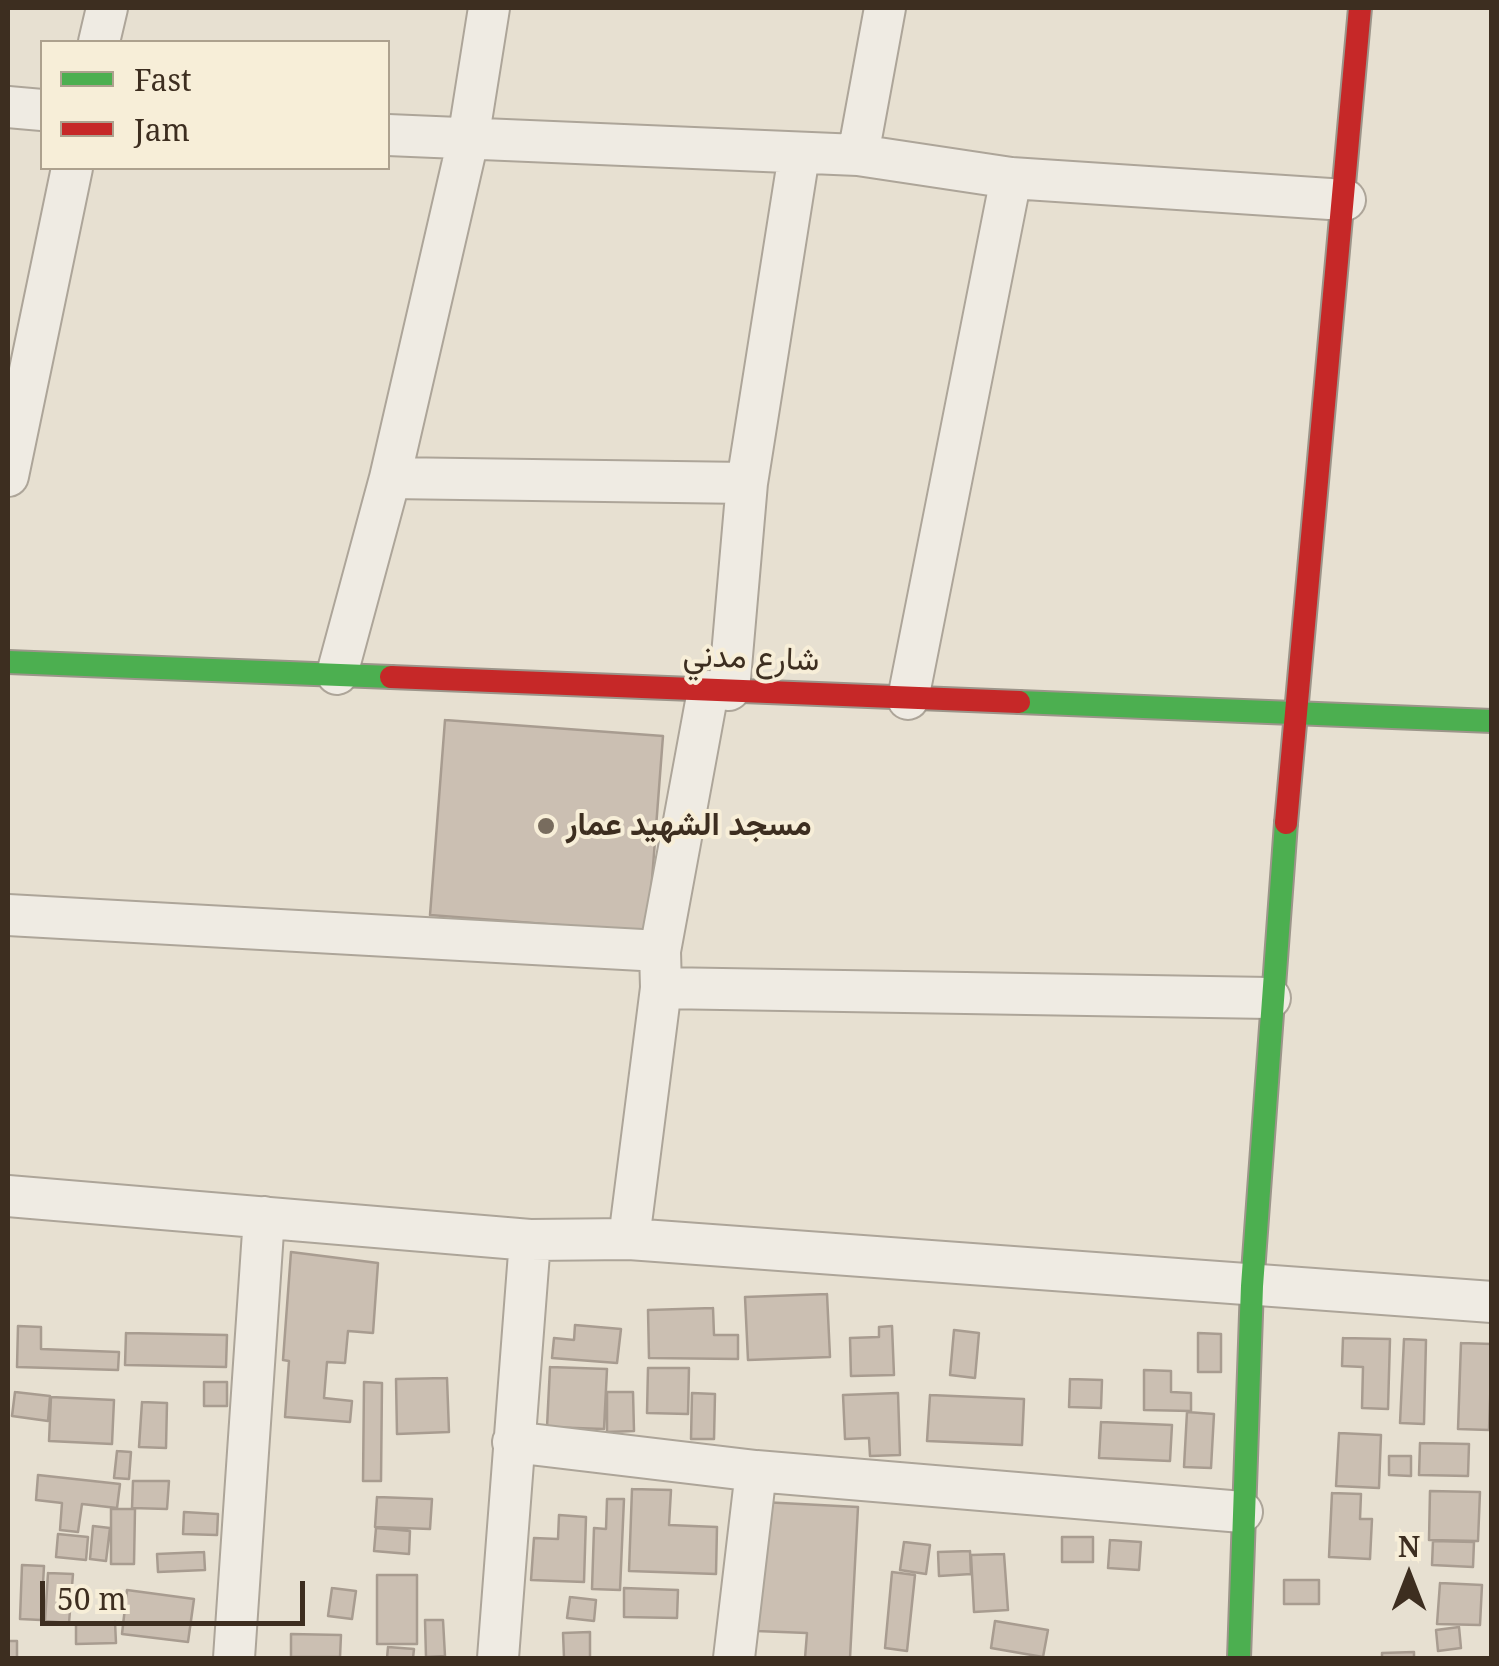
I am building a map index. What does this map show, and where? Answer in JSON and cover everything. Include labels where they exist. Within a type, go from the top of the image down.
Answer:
[{"type":"street","points":[[99,40],[107,8]]},
{"type":"street","points":[[337,674],[390,478],[468,140],[490,8]]},
{"type":"street","points":[[858,154],[884,8]]},
{"type":"street","points":[[1238,1658],[1252,1286],[1270,998],[1360,8]]},
{"type":"street","points":[[8,108],[40,110]]},
{"type":"street","points":[[390,135],[858,154],[1010,178],[1345,200]]},
{"type":"street","points":[[629,1239],[660,970],[719,691],[747,482],[800,154]]},
{"type":"street","points":[[8,476],[72,170]]},
{"type":"street","points":[[908,699],[1010,178]]},
{"type":"street","points":[[390,478],[747,482]]},
{"type":"street","name":"شارع مدني","points":[[8,662],[1492,721]]},
{"type":"street","points":[[8,915],[660,970],[1270,998]]},
{"type":"street","points":[[8,1196],[530,1240],[629,1239],[1492,1302]]},
{"type":"street","points":[[234,1658],[264,1218]]},
{"type":"street","points":[[498,1658],[530,1240]]},
{"type":"street","points":[[512,1442],[756,1471],[1242,1512]]},
{"type":"street","points":[[734,1658],[756,1471]]},
{"type":"building","name":"مسجد الشهيد عمار","points":[[445,720],[663,736],[648,932],[430,915]]},
{"type":"building","points":[[291,1252],[378,1263],[373,1333],[348,1331],[345,1363],[327,1362],[324,1398],[352,1401],[350,1422],[285,1417],[289,1361],[283,1360]]},
{"type":"building","points":[[827,1294],[830,1357],[748,1360],[745,1297]]},
{"type":"building","points":[[713,1308],[714,1335],[738,1335],[738,1359],[649,1358],[648,1310]]},
{"type":"building","points":[[575,1325],[621,1329],[617,1363],[552,1358],[554,1338],[574,1340]]},
{"type":"building","points":[[18,1326],[41,1327],[41,1349],[119,1352],[118,1370],[17,1367]]},
{"type":"building","points":[[892,1326],[894,1375],[851,1376],[850,1338],[879,1337],[879,1327]]},
{"type":"building","points":[[954,1330],[979,1333],[975,1378],[950,1375]]},
{"type":"building","points":[[126,1333],[227,1335],[226,1367],[125,1365]]},
{"type":"building","points":[[1198,1333],[1221,1334],[1221,1372],[1198,1372]]},
{"type":"building","points":[[1343,1338],[1390,1339],[1388,1409],[1362,1408],[1363,1367],[1342,1366]]},
{"type":"building","points":[[1404,1339],[1426,1340],[1424,1424],[1400,1423]]},
{"type":"building","points":[[1461,1343],[1492,1344],[1489,1430],[1458,1429]]},
{"type":"building","points":[[550,1367],[607,1369],[604,1429],[547,1427]]},
{"type":"building","points":[[648,1368],[689,1368],[688,1414],[647,1413]]},
{"type":"building","points":[[1144,1370],[1171,1371],[1171,1392],[1191,1393],[1191,1411],[1144,1410]]},
{"type":"building","points":[[447,1378],[449,1432],[397,1434],[396,1379]]},
{"type":"building","points":[[1070,1379],[1102,1380],[1101,1408],[1069,1407]]},
{"type":"building","points":[[204,1382],[227,1382],[227,1406],[204,1406]]},
{"type":"building","points":[[364,1382],[382,1383],[381,1481],[363,1481]]},
{"type":"building","points":[[15,1392],[50,1396],[48,1421],[12,1416]]},
{"type":"building","points":[[607,1392],[633,1392],[634,1431],[607,1432]]},
{"type":"building","points":[[692,1393],[715,1394],[714,1439],[691,1439]]},
{"type":"building","points":[[898,1393],[900,1455],[870,1456],[869,1438],[845,1439],[843,1395]]},
{"type":"building","points":[[930,1395],[1024,1399],[1022,1445],[927,1441]]},
{"type":"building","points":[[51,1397],[114,1400],[112,1444],[49,1441]]},
{"type":"building","points":[[142,1402],[167,1403],[166,1448],[139,1447]]},
{"type":"building","points":[[1187,1412],[1214,1414],[1211,1468],[1184,1467]]},
{"type":"building","points":[[1101,1422],[1172,1425],[1170,1461],[1099,1458]]},
{"type":"building","points":[[1339,1433],[1381,1435],[1379,1488],[1336,1486]]},
{"type":"building","points":[[1420,1443],[1469,1444],[1468,1476],[1419,1475]]},
{"type":"building","points":[[117,1451],[131,1452],[129,1479],[114,1478]]},
{"type":"building","points":[[1389,1456],[1411,1456],[1411,1476],[1389,1475]]},
{"type":"building","points":[[38,1475],[120,1484],[117,1508],[82,1504],[78,1532],[60,1530],[62,1503],[36,1500]]},
{"type":"building","points":[[133,1481],[169,1481],[167,1509],[132,1508]]},
{"type":"building","points":[[632,1489],[671,1490],[669,1525],[717,1527],[716,1574],[629,1571]]},
{"type":"building","points":[[1430,1491],[1480,1492],[1478,1541],[1429,1540]]},
{"type":"building","points":[[1332,1493],[1361,1494],[1360,1519],[1372,1519],[1370,1559],[1329,1557]]},
{"type":"building","points":[[377,1497],[432,1499],[430,1529],[375,1527]]},
{"type":"building","points":[[607,1499],[624,1499],[620,1590],[592,1589],[594,1528],[606,1529]]},
{"type":"building","points":[[762,1502],[858,1507],[850,1658],[805,1658],[807,1633],[756,1631]]},
{"type":"building","points":[[111,1509],[135,1509],[134,1564],[111,1564]]},
{"type":"building","points":[[184,1512],[218,1514],[217,1535],[183,1534]]},
{"type":"building","points":[[559,1515],[586,1517],[584,1582],[531,1580],[534,1538],[558,1539]]},
{"type":"building","points":[[93,1526],[110,1528],[106,1561],[90,1559]]},
{"type":"building","points":[[376,1528],[410,1531],[409,1554],[374,1551]]},
{"type":"building","points":[[58,1534],[88,1537],[86,1560],[56,1557]]},
{"type":"building","points":[[1062,1537],[1093,1537],[1093,1562],[1062,1562]]},
{"type":"building","points":[[1110,1540],[1141,1542],[1139,1570],[1108,1568]]},
{"type":"building","points":[[1433,1541],[1474,1542],[1473,1567],[1432,1565]]},
{"type":"building","points":[[904,1542],[930,1545],[926,1574],[900,1570]]},
{"type":"building","points":[[970,1551],[971,1574],[939,1576],[938,1552]]},
{"type":"building","points":[[204,1552],[205,1570],[158,1572],[157,1554]]},
{"type":"building","points":[[1004,1554],[1008,1610],[974,1612],[971,1555]]},
{"type":"building","points":[[22,1565],[44,1566],[41,1620],[20,1619]]},
{"type":"building","points":[[892,1572],[915,1575],[907,1651],[885,1648]]},
{"type":"building","points":[[48,1573],[73,1574],[69,1623],[45,1621]]},
{"type":"building","points":[[377,1575],[417,1575],[417,1644],[377,1644]]},
{"type":"building","points":[[1284,1580],[1319,1580],[1319,1604],[1284,1604]]},
{"type":"building","points":[[1440,1583],[1482,1585],[1480,1625],[1437,1624]]},
{"type":"building","points":[[332,1588],[356,1591],[352,1619],[328,1616]]},
{"type":"building","points":[[624,1588],[678,1590],[677,1618],[624,1617]]},
{"type":"building","points":[[127,1590],[194,1599],[188,1642],[122,1634]]},
{"type":"building","points":[[570,1597],[596,1600],[594,1621],[567,1618]]},
{"type":"building","points":[[425,1620],[443,1620],[445,1656],[426,1657]]},
{"type":"building","points":[[995,1621],[1048,1630],[1043,1657],[991,1648]]},
{"type":"building","points":[[115,1622],[116,1643],[76,1644],[76,1623]]},
{"type":"building","points":[[1459,1627],[1461,1648],[1438,1651],[1436,1630]]},
{"type":"building","points":[[590,1632],[590,1658],[564,1658],[563,1633]]},
{"type":"building","points":[[291,1634],[341,1635],[340,1657],[291,1657]]},
{"type":"building","points":[[8,1641],[17,1641],[17,1658],[8,1658]]},
{"type":"building","points":[[388,1647],[414,1649],[413,1658],[387,1658]]},
{"type":"building","points":[[1414,1652],[1414,1658],[1382,1658],[1382,1653]]},
{"type":"traffic: fast","points":[[8,662],[391,677]]},
{"type":"traffic: fast","points":[[1019,702],[1492,721]]},
{"type":"traffic: fast","points":[[1239,1658],[1252,1286],[1286,823]]},
{"type":"traffic: jam","points":[[1286,823],[1360,8]]},
{"type":"traffic: jam","points":[[391,677],[1019,702]]},
{"type":"place","name":"مسجد الشهيد عمار","points":[[546,826]]}]
